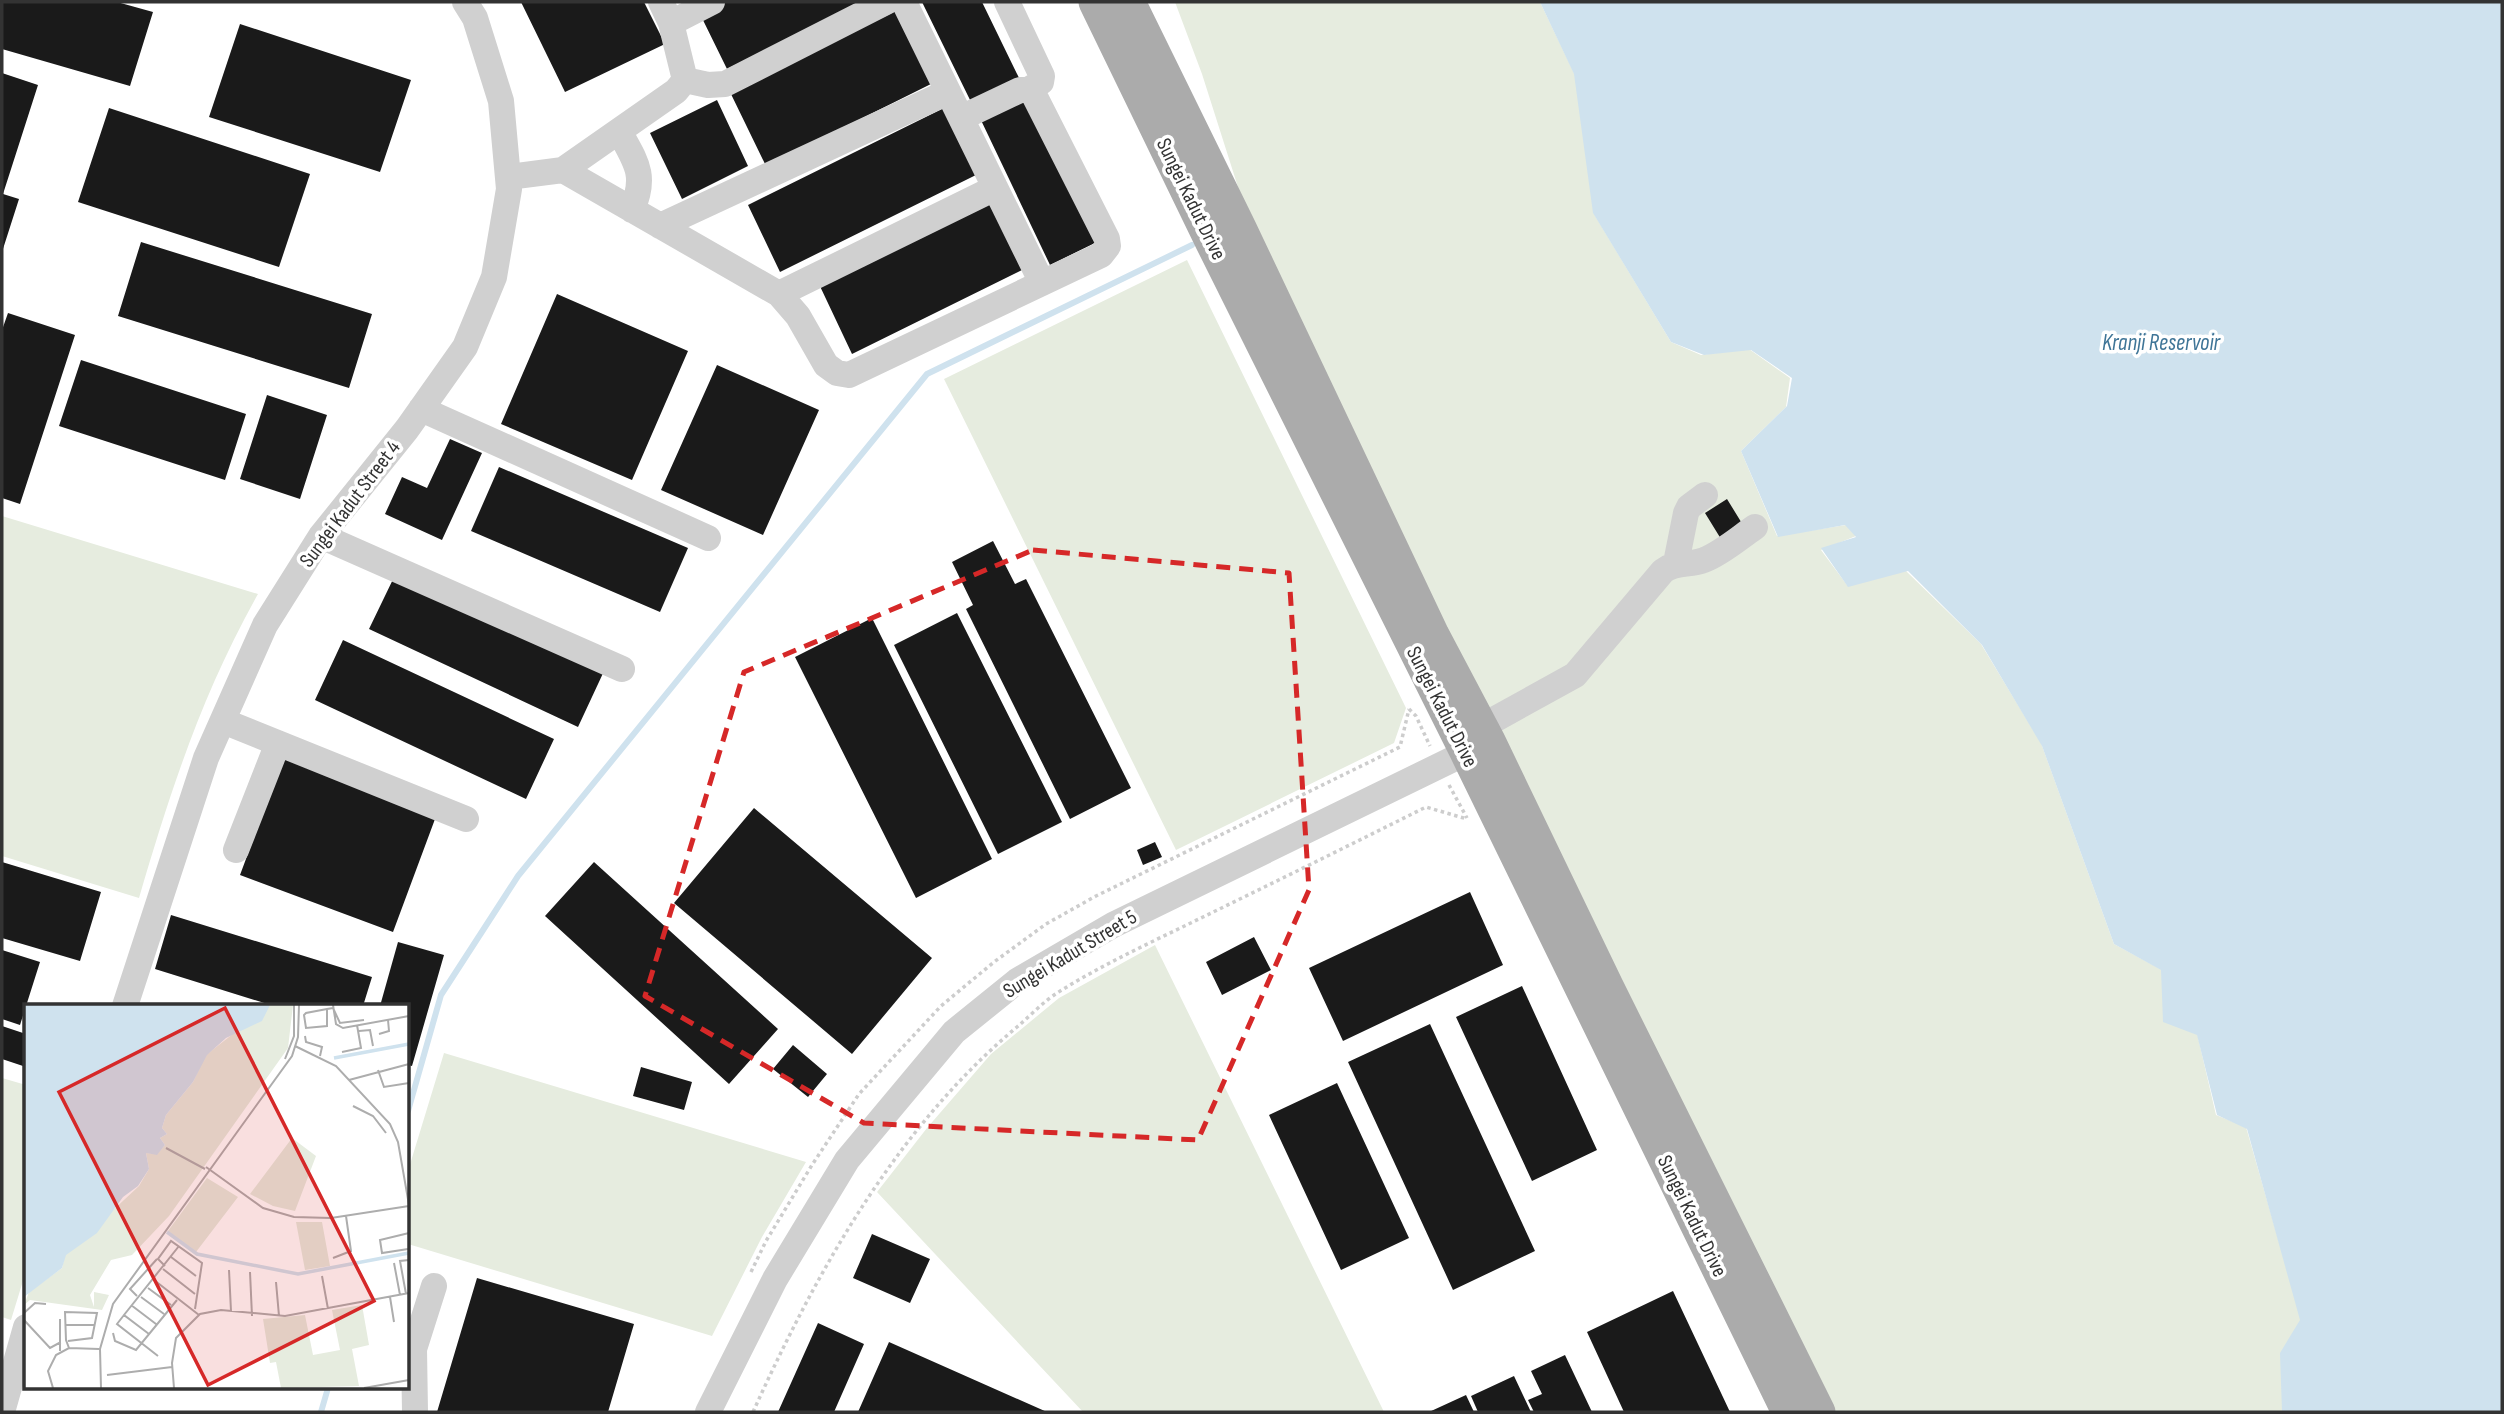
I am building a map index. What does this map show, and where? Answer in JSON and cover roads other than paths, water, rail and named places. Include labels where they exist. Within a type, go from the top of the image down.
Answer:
[{"type":"main road","name":"Sungei Kadut Drive","points":[[1096,2],[1218,255],[1479,740],[1607,986],[1819,1412]]},
{"type":"main road","name":"Sungei Kadut Drive","points":[[1129,2],[1240,228],[1433,635],[1788,1412]]},
{"type":"street","name":"Sungei Kadut Street 4","points":[[126,1004],[206,758],[265,625],[321,536],[421,409],[465,347],[494,277],[509,189],[501,101],[474,18],[465,2]]},
{"type":"street","points":[[685,80],[666,12],[712,2]]},
{"type":"street","points":[[685,80],[708,85],[725,84],[886,2]]},
{"type":"street","points":[[904,2],[1042,283]]},
{"type":"street","points":[[1007,2],[1042,76],[1041,82],[1028,90]]},
{"type":"street","points":[[508,177],[563,170],[676,91],[685,80]]},
{"type":"street","points":[[563,170],[779,294],[798,316],[826,365],[837,373],[849,375],[1101,255],[1108,246],[1033,93],[1020,89],[961,118]]},
{"type":"street","points":[[660,226],[948,92]]},
{"type":"street","points":[[619,131],[639,168],[640,182],[632,210]]},
{"type":"street","points":[[779,294],[995,188]]},
{"type":"street","points":[[421,409],[708,538]]},
{"type":"street","points":[[1705,495],[1689,506],[1686,513],[1676,563],[1692,565],[1708,559],[1755,527]]},
{"type":"street","points":[[321,536],[622,669]]},
{"type":"street","name":"Sungei Kadut Street 5","points":[[708,1412],[775,1279],[847,1160],[954,1032],[1017,981],[1113,925],[1479,740],[1575,674],[1663,571],[1676,563]]},
{"type":"street","points":[[223,721],[466,819]]},
{"type":"street","points":[[236,850],[278,743]]},
{"type":"street","points":[[415,1412],[414,1349],[435,1286]]},
{"type":"street","points":[[2,1412],[24,1334]]},
{"type":"water","name":"Kranji Reservoir","points":[[1540,2],[2502,2],[2502,1412],[2282,1412],[2280,1353],[2300,1320],[2247,1129],[2217,1115],[2197,1035],[2163,1022],[2161,970],[2114,944],[2042,746],[1982,645],[1908,571],[1848,587],[1821,548],[1856,537],[1845,525],[1778,537],[1741,451],[1787,406],[1792,378],[1751,350],[1704,355],[1671,342],[1593,213],[1574,74]]},
{"type":"waterway","points":[[410,1104],[441,995],[518,876],[927,374],[1192,245]]},
{"type":"waterway","points":[[321,1412],[327,1390]]}]
